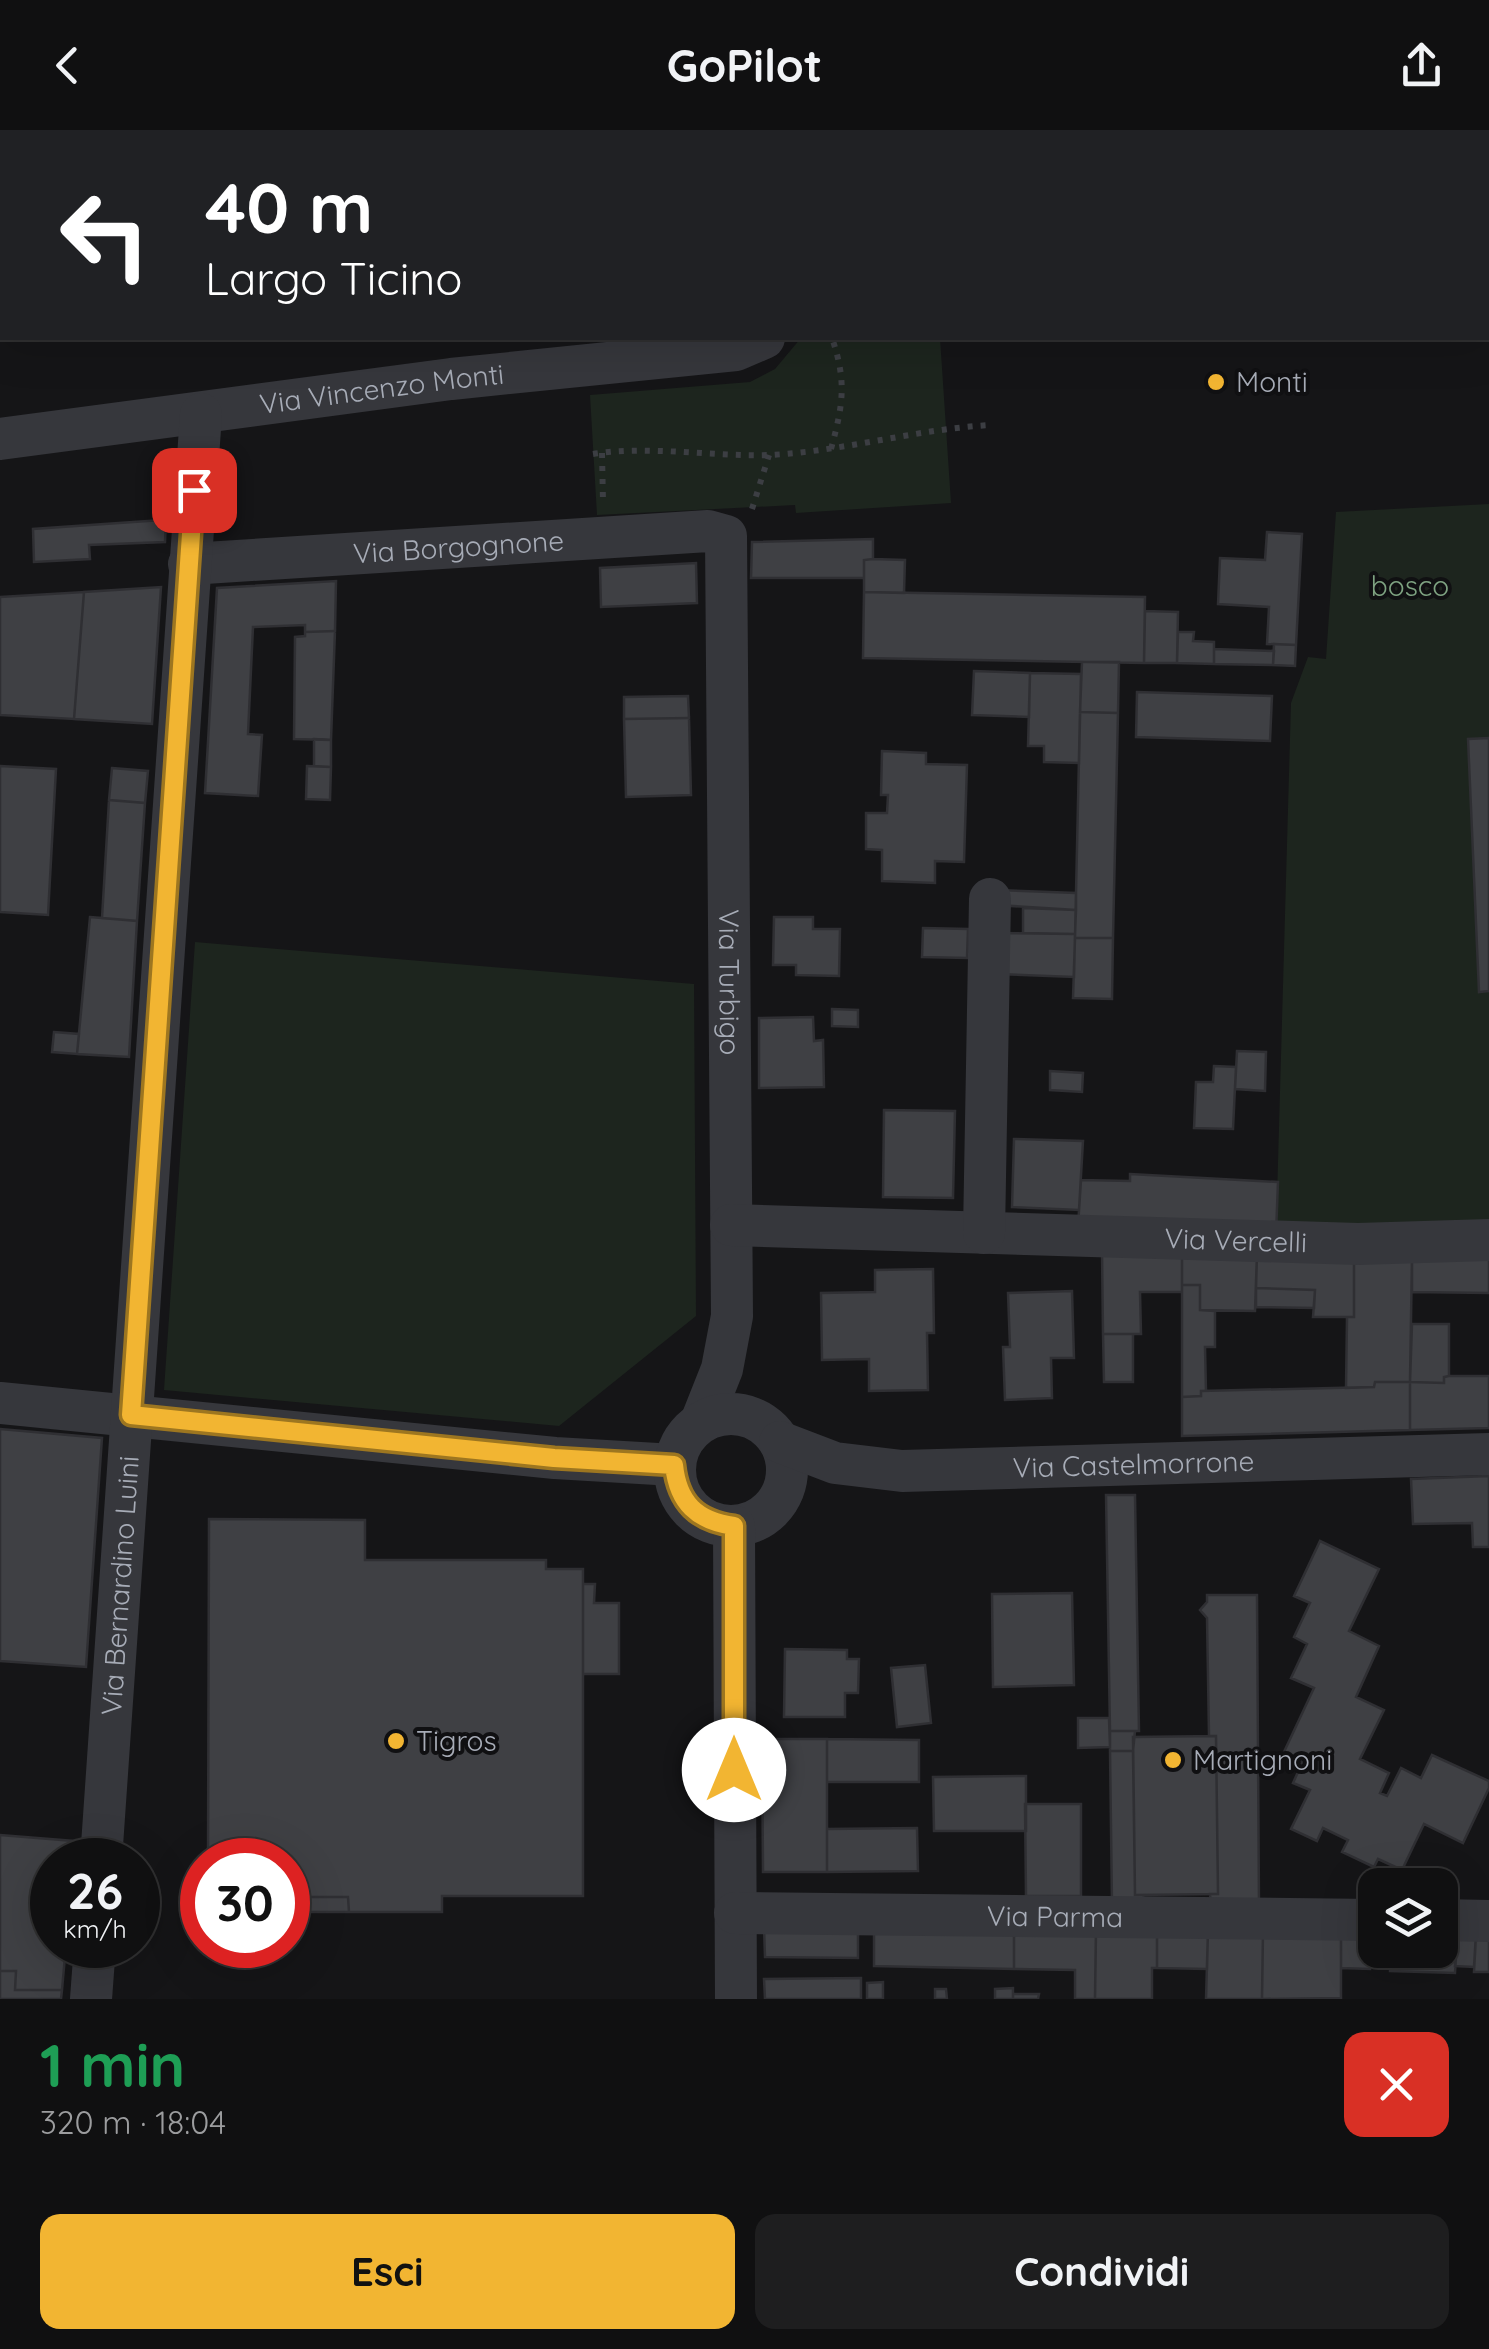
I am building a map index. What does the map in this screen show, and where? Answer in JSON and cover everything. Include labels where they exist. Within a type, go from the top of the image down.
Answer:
[{"type":"street","name":"Via Vincenzo Monti","points":[[0,439],[452,379],[736,350],[759,340]]},
{"type":"street","name":"Via Bernardino Luini","points":[[103,1838],[201,414]]},
{"type":"street","name":"Via Borgognone","points":[[189,564],[737,528]]},
{"type":"street","name":"Via Turbigo","points":[[701,1422],[722,1369],[730,1330],[737,528]]},
{"type":"street","points":[[984,1233],[990,899]]},
{"type":"street","name":"Via Vercelli","points":[[731,1225],[1358,1244],[1489,1240]]},
{"type":"street","points":[[0,1403],[535,1456],[674,1465]]},
{"type":"street","points":[[735,1414],[753,1418],[780,1442],[786,1460],[786,1479],[780,1497],[768,1512],[752,1522],[734,1526],[715,1524],[698,1516],[684,1502],[676,1484],[674,1465],[679,1448],[701,1422],[735,1414]]},
{"type":"street","name":"Via Castelmorrone","points":[[780,1442],[836,1463],[902,1471],[1489,1454]]},
{"type":"street","points":[[734,1526],[736,1999]]},
{"type":"street","name":"Via Parma","points":[[735,1914],[1358,1920]]},
{"type":"street","points":[[1458,1920],[1489,1921]]},
{"type":"street","points":[[91,1999],[93,1968]]},
{"type":"path","points":[[831,450],[844,396],[844,380],[833,340]]},
{"type":"path","points":[[592,454],[769,455],[831,450],[946,428],[991,425]]},
{"type":"path","points":[[602,453],[604,504]]},
{"type":"path","points":[[737,528],[769,455]]},
{"type":"green space","points":[[799,340],[940,340],[951,503],[796,513],[795,505],[597,515],[590,395],[750,382],[775,369]]},
{"type":"green space","name":"bosco","points":[[1489,504],[1489,1228],[1276,1233],[1291,703],[1308,657],[1326,659],[1336,512]]},
{"type":"green space","points":[[195,942],[694,984],[696,1316],[559,1426],[164,1390]]},
{"type":"building","points":[[166,520],[165,542],[89,545],[90,559],[34,562],[33,529]]},
{"type":"building","points":[[1267,532],[1302,534],[1296,645],[1267,644],[1269,607],[1218,604],[1220,558],[1265,560]]},
{"type":"building","points":[[873,539],[873,559],[864,560],[864,578],[751,578],[752,542]]},
{"type":"building","points":[[864,560],[905,560],[904,593],[864,592]]},
{"type":"building","points":[[696,563],[697,603],[601,607],[600,568]]},
{"type":"building","points":[[336,581],[335,631],[305,632],[305,625],[253,627],[248,734],[262,735],[258,796],[205,793],[217,588]]},
{"type":"building","points":[[161,587],[152,724],[74,719],[84,592]]},
{"type":"building","points":[[84,592],[74,719],[0,715],[0,597]]},
{"type":"building","points":[[864,592],[1145,597],[1144,663],[863,658]]},
{"type":"building","points":[[1145,611],[1178,612],[1177,663],[1144,663]]},
{"type":"building","points":[[335,631],[331,740],[294,739],[295,637],[305,636],[305,632]]},
{"type":"building","points":[[1178,632],[1194,632],[1193,641],[1214,642],[1214,664],[1177,663]]},
{"type":"building","points":[[1274,644],[1296,645],[1295,666],[1273,665]]},
{"type":"building","points":[[1214,649],[1274,651],[1273,665],[1214,664]]},
{"type":"building","points":[[1082,662],[1119,662],[1118,713],[1080,712]]},
{"type":"building","points":[[974,671],[1030,673],[1029,717],[972,715]]},
{"type":"building","points":[[1030,673],[1081,674],[1079,763],[1044,762],[1044,746],[1028,746]]},
{"type":"building","points":[[1137,692],[1272,696],[1270,741],[1136,737]]},
{"type":"building","points":[[688,696],[689,718],[624,719],[624,697]]},
{"type":"building","points":[[1080,712],[1118,713],[1113,938],[1075,938]]},
{"type":"building","points":[[689,718],[691,795],[626,797],[624,719]]},
{"type":"building","points":[[1489,738],[1489,991],[1479,992],[1468,739]]},
{"type":"building","points":[[314,739],[331,740],[331,767],[314,766]]},
{"type":"building","points":[[882,751],[926,753],[926,764],[967,765],[964,862],[935,861],[935,883],[882,881],[882,850],[866,849],[866,813],[887,813],[888,795],[881,795]]},
{"type":"building","points":[[0,766],[56,769],[48,915],[0,912]]},
{"type":"building","points":[[307,766],[331,767],[330,800],[306,799]]},
{"type":"building","points":[[112,768],[148,771],[145,803],[109,800]]},
{"type":"building","points":[[109,800],[145,803],[137,921],[102,918]]},
{"type":"building","points":[[996,890],[1076,893],[1076,910],[996,905]]},
{"type":"building","points":[[1023,908],[1076,910],[1075,934],[1023,933]]},
{"type":"building","points":[[90,917],[137,921],[129,1057],[77,1054]]},
{"type":"building","points":[[774,917],[813,917],[813,929],[840,929],[839,976],[796,975],[796,965],[773,965]]},
{"type":"building","points":[[923,928],[968,929],[967,958],[922,957]]},
{"type":"building","points":[[997,933],[1075,934],[1074,977],[996,974]]},
{"type":"building","points":[[1075,938],[1113,938],[1112,999],[1073,998]]},
{"type":"building","points":[[832,1009],[858,1010],[858,1027],[832,1026]]},
{"type":"building","points":[[813,1017],[814,1041],[823,1040],[824,1087],[759,1088],[759,1018]]},
{"type":"building","points":[[54,1032],[79,1034],[77,1054],[52,1052]]},
{"type":"building","points":[[1237,1051],[1266,1052],[1265,1091],[1235,1089]]},
{"type":"building","points":[[1214,1066],[1236,1067],[1233,1129],[1194,1128],[1196,1082],[1213,1082]]},
{"type":"building","points":[[1050,1071],[1083,1073],[1082,1092],[1050,1090]]},
{"type":"building","points":[[884,1110],[955,1111],[953,1198],[883,1197]]},
{"type":"building","points":[[1014,1139],[1083,1141],[1079,1210],[1012,1207]]},
{"type":"building","points":[[1130,1174],[1278,1182],[1276,1235],[1078,1226],[1081,1180],[1130,1181]]},
{"type":"building","points":[[1412,1249],[1489,1251],[1489,1293],[1412,1292]]},
{"type":"building","points":[[1102,1252],[1182,1253],[1182,1292],[1140,1292],[1141,1334],[1103,1334]]},
{"type":"building","points":[[1182,1253],[1257,1254],[1255,1311],[1200,1310],[1200,1285],[1182,1285]]},
{"type":"building","points":[[1257,1254],[1354,1256],[1354,1317],[1313,1317],[1315,1290],[1256,1288]]},
{"type":"building","points":[[1354,1256],[1412,1258],[1410,1382],[1375,1382],[1374,1387],[1346,1388],[1347,1317],[1354,1317]]},
{"type":"building","points":[[933,1269],[934,1333],[927,1333],[928,1390],[869,1391],[869,1359],[822,1360],[821,1293],[875,1292],[875,1270]]},
{"type":"building","points":[[1182,1285],[1200,1285],[1200,1310],[1215,1311],[1215,1347],[1205,1347],[1206,1391],[1201,1391],[1201,1396],[1182,1397]]},
{"type":"building","points":[[1256,1288],[1315,1290],[1314,1308],[1256,1307]]},
{"type":"building","points":[[1072,1291],[1074,1358],[1051,1358],[1052,1398],[1005,1400],[1003,1347],[1010,1347],[1008,1293]]},
{"type":"building","points":[[1412,1324],[1449,1324],[1449,1376],[1444,1377],[1444,1383],[1410,1382]]},
{"type":"building","points":[[1103,1334],[1133,1334],[1133,1382],[1104,1382]]},
{"type":"building","points":[[1489,1376],[1489,1428],[1410,1430],[1410,1382],[1444,1383],[1444,1377]]},
{"type":"building","points":[[1375,1382],[1410,1382],[1410,1430],[1182,1436],[1182,1397],[1201,1396],[1201,1391],[1374,1387]]},
{"type":"building","points":[[0,1429],[102,1438],[86,1667],[0,1661]]},
{"type":"building","points":[[1489,1476],[1489,1547],[1473,1547],[1472,1523],[1413,1524],[1411,1479]]},
{"type":"building","points":[[1106,1495],[1135,1495],[1139,1731],[1110,1731]]},
{"type":"building","name":"Tigros","points":[[209,1519],[365,1520],[365,1560],[546,1560],[546,1569],[583,1569],[583,1896],[442,1896],[442,1912],[349,1912],[348,1897],[310,1897],[310,1838],[208,1838]]},
{"type":"building","points":[[1320,1541],[1379,1569],[1349,1631],[1379,1646],[1356,1697],[1384,1710],[1360,1759],[1389,1773],[1380,1793],[1387,1796],[1401,1768],[1421,1778],[1432,1755],[1489,1781],[1463,1843],[1424,1824],[1403,1868],[1378,1859],[1374,1867],[1342,1852],[1348,1840],[1323,1828],[1317,1841],[1291,1829],[1310,1790],[1293,1783],[1303,1761],[1284,1752],[1314,1688],[1291,1678],[1307,1644],[1294,1637],[1310,1603],[1294,1596]]},
{"type":"building","points":[[583,1584],[595,1584],[594,1603],[619,1603],[619,1674],[583,1674]]},
{"type":"building","points":[[1072,1593],[1074,1685],[993,1687],[992,1594]]},
{"type":"building","points":[[1207,1595],[1257,1595],[1259,1906],[1211,1906],[1210,1894],[1218,1894],[1216,1736],[1209,1736],[1207,1618],[1200,1610]]},
{"type":"building","points":[[785,1649],[847,1650],[847,1659],[859,1659],[858,1693],[845,1693],[845,1717],[784,1717]]},
{"type":"building","points":[[925,1665],[931,1723],[897,1727],[891,1668]]},
{"type":"building","points":[[1078,1718],[1109,1718],[1110,1747],[1078,1748]]},
{"type":"building","points":[[1110,1731],[1135,1731],[1133,1751],[1110,1751]]},
{"type":"building","points":[[1216,1736],[1218,1894],[1135,1895],[1133,1737]]},
{"type":"building","points":[[762,1739],[827,1739],[827,1872],[763,1872]]},
{"type":"building","points":[[827,1739],[919,1740],[919,1782],[827,1782]]},
{"type":"building","points":[[1110,1751],[1133,1751],[1135,1895],[1143,1895],[1144,1905],[1112,1905]]},
{"type":"building","points":[[1026,1776],[1026,1831],[934,1831],[933,1777]]},
{"type":"building","points":[[1025,1804],[1081,1804],[1081,1896],[1026,1896]]},
{"type":"building","points":[[917,1828],[918,1871],[827,1872],[827,1829]]},
{"type":"building","points":[[0,1835],[37,1838],[30,1838],[30,1968],[64,1968],[62,1990],[15,1990],[16,1971],[0,1971]]},
{"type":"building","points":[[310,1897],[348,1897],[349,1912],[310,1912]]},
{"type":"building","points":[[764,1927],[858,1927],[858,1958],[765,1957]]},
{"type":"building","points":[[874,1927],[1014,1928],[1014,1969],[874,1966]]},
{"type":"building","points":[[1014,1928],[1096,1929],[1095,1999],[1075,1999],[1075,1970],[1014,1969]]},
{"type":"building","points":[[1096,1929],[1157,1929],[1152,1999],[1095,1999]]},
{"type":"building","points":[[1157,1929],[1208,1930],[1207,1969],[1157,1968]]},
{"type":"building","points":[[1208,1930],[1263,1931],[1262,1999],[1206,1999]]},
{"type":"building","points":[[1263,1931],[1341,1932],[1341,1998],[1262,1999]]},
{"type":"building","points":[[1341,1932],[1358,1932],[1358,1968],[1370,1969],[1341,1968]]},
{"type":"building","points":[[1476,1934],[1489,1934],[1489,1972],[1474,1972]]},
{"type":"building","points":[[1476,1934],[1474,1967],[1458,1966],[1458,1940]]},
{"type":"building","points":[[1390,1968],[1455,1968],[1455,1973]]},
{"type":"building","points":[[0,1971],[16,1971],[15,1990],[62,1990],[61,1999],[0,1999]]},
{"type":"building","points":[[861,1978],[861,1999],[765,1999],[764,1979]]},
{"type":"building","points":[[883,1982],[883,1999],[867,1999],[867,1983]]},
{"type":"building","points":[[1013,1988],[1013,1999],[995,1999],[995,1989]]},
{"type":"building","points":[[935,1989],[946,1989],[947,1999],[935,1999]]},
{"type":"building","points":[[1013,1994],[1039,1994],[1038,1999],[1013,1999]]},
{"type":"place","name":"Monti","points":[[1216,382]]},
{"type":"place","name":"Tigros","points":[[396,1741]]},
{"type":"place","name":"Martignoni","points":[[1173,1760]]},
{"type":"route","points":[[194,490],[131,1415],[554,1458],[674,1465],[676,1484],[684,1502],[698,1516],[715,1524],[734,1526],[734,1770]]}]
